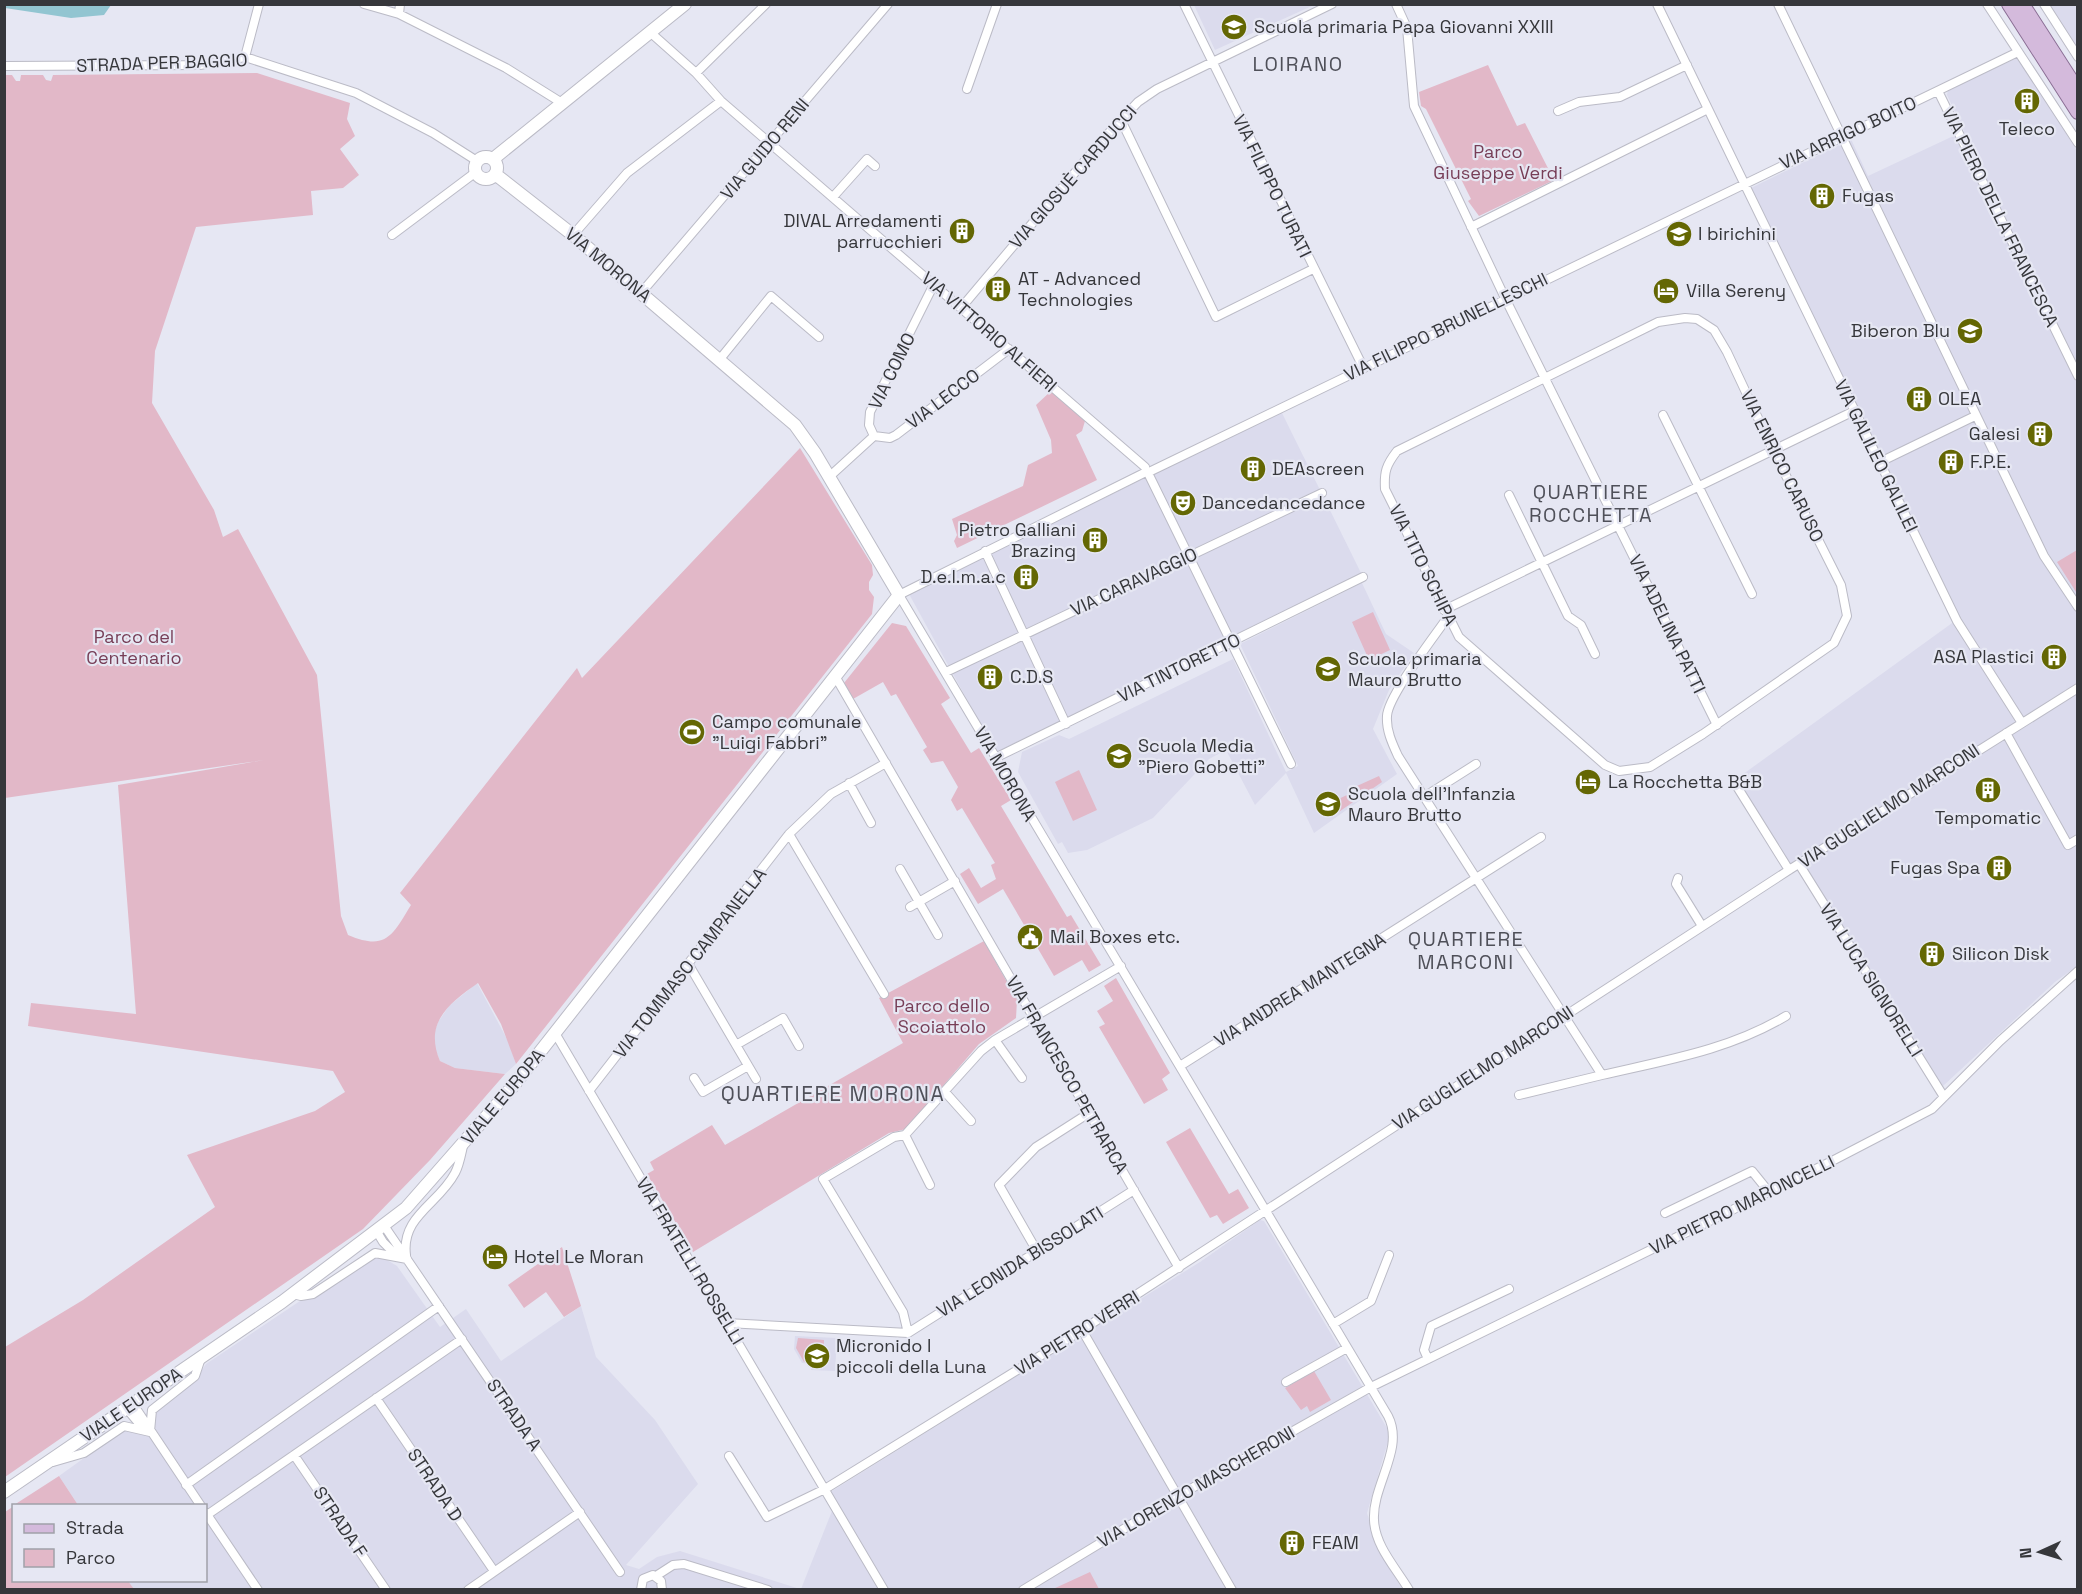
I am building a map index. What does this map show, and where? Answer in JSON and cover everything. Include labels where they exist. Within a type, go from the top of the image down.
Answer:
[{"type":"main road","points":[[493,159],[685,4]]},
{"type":"main road","points":[[2008,4],[2078,112]]},
{"type":"main road","points":[[2022,4],[2078,91]]},
{"type":"main road","points":[[485,156],[493,159],[497,166],[495,174],[485,179],[476,166],[485,156]]},
{"type":"main road","name":"VIA MORONA","points":[[495,174],[573,235],[795,425],[829,477],[899,595]]},
{"type":"main road","name":"VIALE EUROPA","points":[[4,1492],[293,1294],[381,1229],[405,1208],[464,1144],[555,1033],[899,595]]},
{"type":"street","points":[[245,57],[259,4]]},
{"type":"street","points":[[364,4],[399,9],[506,68],[562,103]]},
{"type":"street","points":[[696,73],[766,4]]},
{"type":"street","name":"VIA GUIDO RENI","points":[[641,293],[888,4]]},
{"type":"street","points":[[967,89],[997,4]]},
{"type":"street","name":"VIA FILIPPO TURATI","points":[[1184,4],[1211,63],[1363,367]]},
{"type":"street","name":"VIA GIOSUÈ CARDUCCI","points":[[961,308],[1138,102],[1157,89],[1332,4]]},
{"type":"street","name":"VIA ADELINA PATTI","points":[[1396,4],[1407,28],[1414,106],[1505,298],[1717,725]]},
{"type":"street","name":"VIA GALILEO GALILEI","points":[[1657,4],[1878,463],[1957,621],[2022,723]]},
{"type":"street","points":[[1778,4],[2044,556],[2078,607]]},
{"type":"street","points":[[1987,4],[2078,143]]},
{"type":"street","points":[[2044,4],[2078,57]]},
{"type":"street","name":"VIA VITTORIO ALFIERI","points":[[651,33],[696,73],[721,101],[1147,471]]},
{"type":"street","name":"VIA ARRIGO BOITO","points":[[1743,183],[2018,52]]},
{"type":"street","name":"STRADA PER BAGGIO","points":[[4,66],[200,65],[245,57],[356,93],[433,133],[476,166]]},
{"type":"street","points":[[1558,111],[1579,102],[1620,98],[1688,65]]},
{"type":"street","name":"VIA PIERO DELLA FRANCESCA","points":[[1938,91],[2078,376]]},
{"type":"street","points":[[573,235],[627,173],[721,101]]},
{"type":"street","points":[[1472,226],[1708,109]]},
{"type":"street","points":[[1121,120],[1216,317],[1313,269]]},
{"type":"street","points":[[833,197],[867,159],[875,166]]},
{"type":"street","points":[[392,235],[476,166]]},
{"type":"street","name":"VIA FILIPPO BRUNELLESCHI","points":[[899,595],[1147,471],[1743,183]]},
{"type":"street","name":"VIA COMO","points":[[829,477],[874,436],[869,425],[870,412],[934,284]]},
{"type":"street","points":[[720,359],[771,296],[819,337]]},
{"type":"street","name":"VIA ENRICO CARUSO","points":[[1545,378],[1658,322],[1685,318],[1697,319],[1713,330],[1727,352],[1841,585],[1847,616],[1834,643],[1717,725]]},
{"type":"street","name":"VIA LECCO","points":[[874,436],[879,439],[896,435],[1009,349]]},
{"type":"street","name":"VIA TITO SCHIPA","points":[[1545,378],[1397,452],[1386,465],[1385,489],[1446,614],[1459,637],[1605,765],[1619,771],[1650,767],[1717,725]]},
{"type":"street","points":[[1602,1075],[1390,740],[1387,714],[1396,694],[1446,614],[1541,562],[1854,411]]},
{"type":"street","points":[[1663,415],[1752,594]]},
{"type":"street","points":[[1878,463],[1975,416]]},
{"type":"street","points":[[1147,471],[1291,764]]},
{"type":"street","name":"VIA CARAVAGGIO","points":[[946,672],[1322,493]]},
{"type":"street","points":[[1509,495],[1568,615],[1581,625],[1595,654]]},
{"type":"street","points":[[985,551],[1066,723]]},
{"type":"street","name":"VIA TINTORETTO","points":[[995,758],[1363,577]]},
{"type":"street","name":"VIA MORONA","points":[[899,595],[1371,1387],[1395,1432],[1375,1506],[1376,1533],[1381,1546],[1409,1590]]},
{"type":"street","name":"VIA FRANCESCO PETRARCA","points":[[836,676],[1179,1268]]},
{"type":"street","name":"VIA GUGLIELMO MARCONI","points":[[1265,1209],[1788,870],[2078,688]]},
{"type":"street","points":[[2006,733],[2068,845],[2078,839]]},
{"type":"street","name":"VIA TOMMASO CAMPANELLA","points":[[590,1091],[789,834],[831,794],[886,764]]},
{"type":"street","points":[[1425,797],[1476,764]]},
{"type":"street","points":[[849,783],[872,823]]},
{"type":"street","points":[[1736,785],[1788,870]]},
{"type":"street","points":[[789,834],[884,994]]},
{"type":"street","name":"VIA ANDREA MANTEGNA","points":[[1180,1066],[1541,837]]},
{"type":"street","name":"VIA LUCA SIGNORELLI","points":[[1799,864],[1944,1097]]},
{"type":"street","points":[[900,869],[938,935]]},
{"type":"street","points":[[1678,878],[1676,884],[1702,926]]},
{"type":"street","points":[[910,907],[955,881]]},
{"type":"street","points":[[689,965],[756,1079]]},
{"type":"street","points":[[727,1323],[908,1332],[903,1312],[824,1179],[894,1137],[905,1135],[981,1051],[995,1040],[1121,966]]},
{"type":"street","name":"VIA PIETRO MARONCELLI","points":[[1371,1387],[1769,1192],[1932,1109],[2000,1041],[2078,971]]},
{"type":"street","points":[[1518,1095],[1728,1045],[1786,1016]]},
{"type":"street","points":[[736,1045],[783,1018],[799,1046]]},
{"type":"street","name":"VIA FRATELLI ROSSELLI","points":[[555,1033],[884,1590]]},
{"type":"street","points":[[995,1040],[1022,1078]]},
{"type":"street","points":[[694,1078],[703,1092],[748,1066]]},
{"type":"street","points":[[945,1092],[972,1120]]},
{"type":"street","points":[[1038,1253],[999,1185],[1036,1147],[1089,1113]]},
{"type":"street","points":[[905,1135],[930,1185]]},
{"type":"street","points":[[293,1294],[301,1296],[313,1294],[375,1253],[407,1259],[405,1243],[411,1223],[456,1172],[464,1144]]},
{"type":"street","points":[[1665,1213],[1752,1171],[1769,1192]]},
{"type":"street","name":"VIA LEONIDA BISSOLATI","points":[[908,1332],[1038,1253],[1134,1190]]},
{"type":"street","name":"VIA PIETRO VERRI","points":[[825,1489],[1082,1330],[1265,1209]]},
{"type":"street","name":"STRADA A","points":[[381,1229],[407,1259],[440,1306],[620,1572]]},
{"type":"street","points":[[1333,1324],[1371,1301],[1389,1255]]},
{"type":"street","points":[[1428,1359],[1424,1350],[1431,1326],[1509,1289]]},
{"type":"street","points":[[186,1485],[440,1306]]},
{"type":"street","points":[[1082,1330],[1232,1590]]},
{"type":"street","points":[[207,1513],[462,1339]]},
{"type":"street","points":[[1286,1382],[1347,1348]]},
{"type":"street","points":[[150,1432],[152,1410],[195,1376],[202,1357]]},
{"type":"street","name":"VIA LORENZO MASCHERONI","points":[[1023,1590],[1036,1585],[1178,1496],[1371,1387]]},
{"type":"street","name":"STRADA D","points":[[376,1398],[494,1571]]},
{"type":"street","points":[[130,1406],[200,1504]]},
{"type":"street","points":[[44,1464],[84,1453],[124,1426],[150,1432]]},
{"type":"street","name":"STRADA F","points":[[294,1455],[386,1590]]},
{"type":"street","points":[[729,1456],[767,1516],[825,1489]]},
{"type":"street","points":[[468,1590],[580,1512]]},
{"type":"street","points":[[207,1515],[258,1590]]},
{"type":"street","points":[[641,1590],[641,1582],[645,1576],[656,1576],[673,1565],[684,1564],[768,1590]]},
{"type":"street","points":[[656,1576],[662,1581],[662,1590]]},
{"type":"shaded area","name":"Scuola primaria Papa Giovanni XXIII","points":[[1194,5],[1314,5],[1215,50]]},
{"type":"shaded area","points":[[2046,5],[2077,5],[2077,53]]},
{"type":"shaded area","points":[[2019,57],[2077,151],[2077,966],[2055,982],[1943,1086],[1798,858],[1788,865],[1735,780],[1959,618],[1751,188],[1851,139],[1868,176],[1964,131],[1947,95],[1948,90]]},
{"type":"shaded area","points":[[1281,411],[1362,575],[997,754],[909,594]]},
{"type":"shaded area","points":[[1362,583],[1386,634],[1414,653],[1389,690],[1373,729],[1397,774],[1314,833],[1286,773],[1255,805],[1226,750],[1209,759],[1153,818],[1087,850],[1068,853],[1062,842],[1058,844],[1018,772],[1022,752],[1059,735],[1069,739],[1233,659],[1286,772],[1298,766],[1240,644]]},
{"type":"shaded area","points":[[477,983],[508,1041],[516,1064],[505,1074],[455,1068],[440,1061],[436,1051],[433,1036],[438,1022],[449,1006]]},
{"type":"shaded area","points":[[1260,1220],[1264,1221],[1387,1428],[1389,1438],[1367,1513],[1376,1543],[1402,1589],[801,1589],[832,1511],[824,1496],[1200,1262]]},
{"type":"shaded area","points":[[382,1257],[397,1266],[440,1327],[466,1309],[501,1361],[581,1306],[596,1357],[655,1420],[698,1484],[626,1565],[639,1569],[657,1557],[680,1551],[800,1589],[134,1589],[129,1582],[207,1582],[207,1504],[77,1504],[59,1476],[197,1377],[206,1364],[300,1301],[313,1298],[372,1258]]},
{"type":"shaded area","name":"Micronido I piccoli della Luna","points":[[795,1336],[837,1338],[835,1371],[811,1370],[812,1364],[802,1363],[794,1349]]},
{"type":"green space","name":"Parco Giuseppe Verdi","points":[[1488,65],[1517,126],[1525,123],[1554,180],[1479,216],[1468,201],[1471,199],[1426,109],[1421,106],[1419,92]]},
{"type":"green space","name":"Parco del Centenario","points":[[257,73],[350,103],[347,119],[355,136],[340,149],[359,175],[343,188],[311,191],[313,215],[196,227],[155,351],[152,403],[214,510],[223,537],[238,529],[317,675],[341,916],[348,935],[361,940],[380,941],[393,932],[411,905],[400,893],[577,668],[582,678],[800,448],[872,565],[873,575],[869,582],[869,590],[874,597],[872,614],[516,1064],[501,1024],[478,983],[449,1007],[437,1025],[435,1036],[440,1061],[455,1068],[505,1074],[430,1160],[363,1229],[5,1477],[5,1347],[83,1300],[215,1207],[187,1155],[315,1111],[345,1092],[333,1071],[28,1026],[31,1003],[136,1014],[118,785],[264,760],[5,798],[5,75],[12,75],[16,81],[20,81],[21,75],[43,75],[46,80],[51,81],[53,75]]},
{"type":"green space","points":[[1051,391],[1085,421],[1082,431],[1076,435],[1097,480],[957,548],[954,541],[957,535],[952,519],[1023,486],[1028,465],[1052,453],[1051,440],[1036,405]]},
{"type":"green space","points":[[2077,550],[2078,591],[2076,592],[2057,562]]},
{"type":"green space","points":[[1373,612],[1390,650],[1369,660],[1352,622]]},
{"type":"green space","points":[[892,623],[906,626],[950,698],[941,704],[971,753],[979,748],[1011,800],[1001,806],[1067,917],[1071,915],[1101,965],[1089,972],[1082,960],[1054,976],[1003,889],[978,904],[960,874],[969,868],[981,888],[996,879],[991,865],[995,863],[962,808],[957,811],[951,800],[958,787],[943,761],[931,763],[923,750],[927,747],[896,694],[891,696],[883,682],[853,699],[844,683]]},
{"type":"green space","points":[[1079,770],[1097,810],[1073,821],[1055,782]]},
{"type":"green space","points":[[1379,776],[1382,782],[1333,816],[1328,804],[1349,794],[1348,790]]},
{"type":"green space","name":"Parco dello Scoiattolo","points":[[984,941],[1017,1000],[1016,1018],[979,1044],[906,1129],[889,1133],[693,1252],[647,1174],[654,1170],[650,1162],[712,1125],[725,1145],[903,1043],[879,998]]},
{"type":"green space","points":[[1116,978],[1170,1073],[1162,1079],[1168,1090],[1144,1104],[1099,1027],[1105,1024],[1097,1011],[1113,1001],[1104,986]]},
{"type":"green space","points":[[1190,1128],[1229,1194],[1238,1189],[1249,1208],[1223,1224],[1217,1215],[1210,1218],[1166,1142]]},
{"type":"green space","points":[[562,1247],[581,1306],[564,1317],[546,1292],[524,1308],[508,1285]]},
{"type":"green space","points":[[798,1338],[824,1340],[823,1363],[804,1362],[796,1348]]},
{"type":"green space","points":[[1314,1371],[1331,1400],[1310,1412],[1307,1406],[1301,1410],[1285,1388]]},
{"type":"green space","points":[[59,1476],[77,1504],[16,1504]]},
{"type":"green space","points":[[12,1507],[12,1582],[129,1582],[134,1589],[5,1589],[5,1512]]},
{"type":"green space","points":[[1090,1572],[1099,1589],[1053,1589]]},
{"type":"water","points":[[4,5],[111,5],[104,15],[71,18],[5,8]]},
{"type":"place","name":"Scuola primaria Papa Giovanni XXIII","points":[[1234,27]]},
{"type":"place","name":"Teleco","points":[[2027,101]]},
{"type":"place","name":"Fugas","points":[[1822,196]]},
{"type":"place","name":"DIVAL Arredamenti parrucchieri","points":[[962,231]]},
{"type":"place","name":"I birichini","points":[[1679,234]]},
{"type":"place","name":"AT - Advanced Technologies","points":[[998,289]]},
{"type":"place","name":"Villa Sereny","points":[[1666,291]]},
{"type":"place","name":"Biberon Blu","points":[[1970,331]]},
{"type":"place","name":"OLEA","points":[[1919,399]]},
{"type":"place","name":"Galesi","points":[[2040,434]]},
{"type":"place","name":"F.P.E.","points":[[1951,462]]},
{"type":"place","name":"DEAscreen","points":[[1253,469]]},
{"type":"place","name":"Dancedancedance","points":[[1183,503]]},
{"type":"place","name":"Pietro Galliani Brazing","points":[[1095,540]]},
{"type":"place","name":"D.e.l.m.a.c","points":[[1026,577]]},
{"type":"place","name":"ASA Plastici","points":[[2054,657]]},
{"type":"place","name":"Scuola primaria Mauro Brutto","points":[[1328,669]]},
{"type":"place","name":"C.D.S","points":[[990,677]]},
{"type":"place","name":"Campo comunale \"Luigi Fabbri\"","points":[[692,732]]},
{"type":"place","name":"Scuola Media \"Piero Gobetti\"","points":[[1119,756]]},
{"type":"place","name":"La Rocchetta B&B","points":[[1588,782]]},
{"type":"place","name":"Tempomatic","points":[[1988,790]]},
{"type":"place","name":"Scuola dell'Infanzia Mauro Brutto","points":[[1328,804]]},
{"type":"place","name":"Fugas Spa","points":[[1999,868]]},
{"type":"place","name":"Mail Boxes etc.","points":[[1030,937]]},
{"type":"place","name":"Silicon Disk","points":[[1932,954]]},
{"type":"place","name":"Hotel Le Moran","points":[[495,1257]]},
{"type":"place","name":"Micronido I piccoli della Luna","points":[[817,1356]]},
{"type":"place","name":"FEAM","points":[[1292,1543]]},
{"type":"district","name":"LOIRANO","points":[[1298,64]]},
{"type":"district","name":"QUARTIERE ROCCHETTA","points":[[1591,504]]},
{"type":"district","name":"QUARTIERE MARCONI","points":[[1466,950]]},
{"type":"district","name":"QUARTIERE MORONA","points":[[833,1094]]}]
